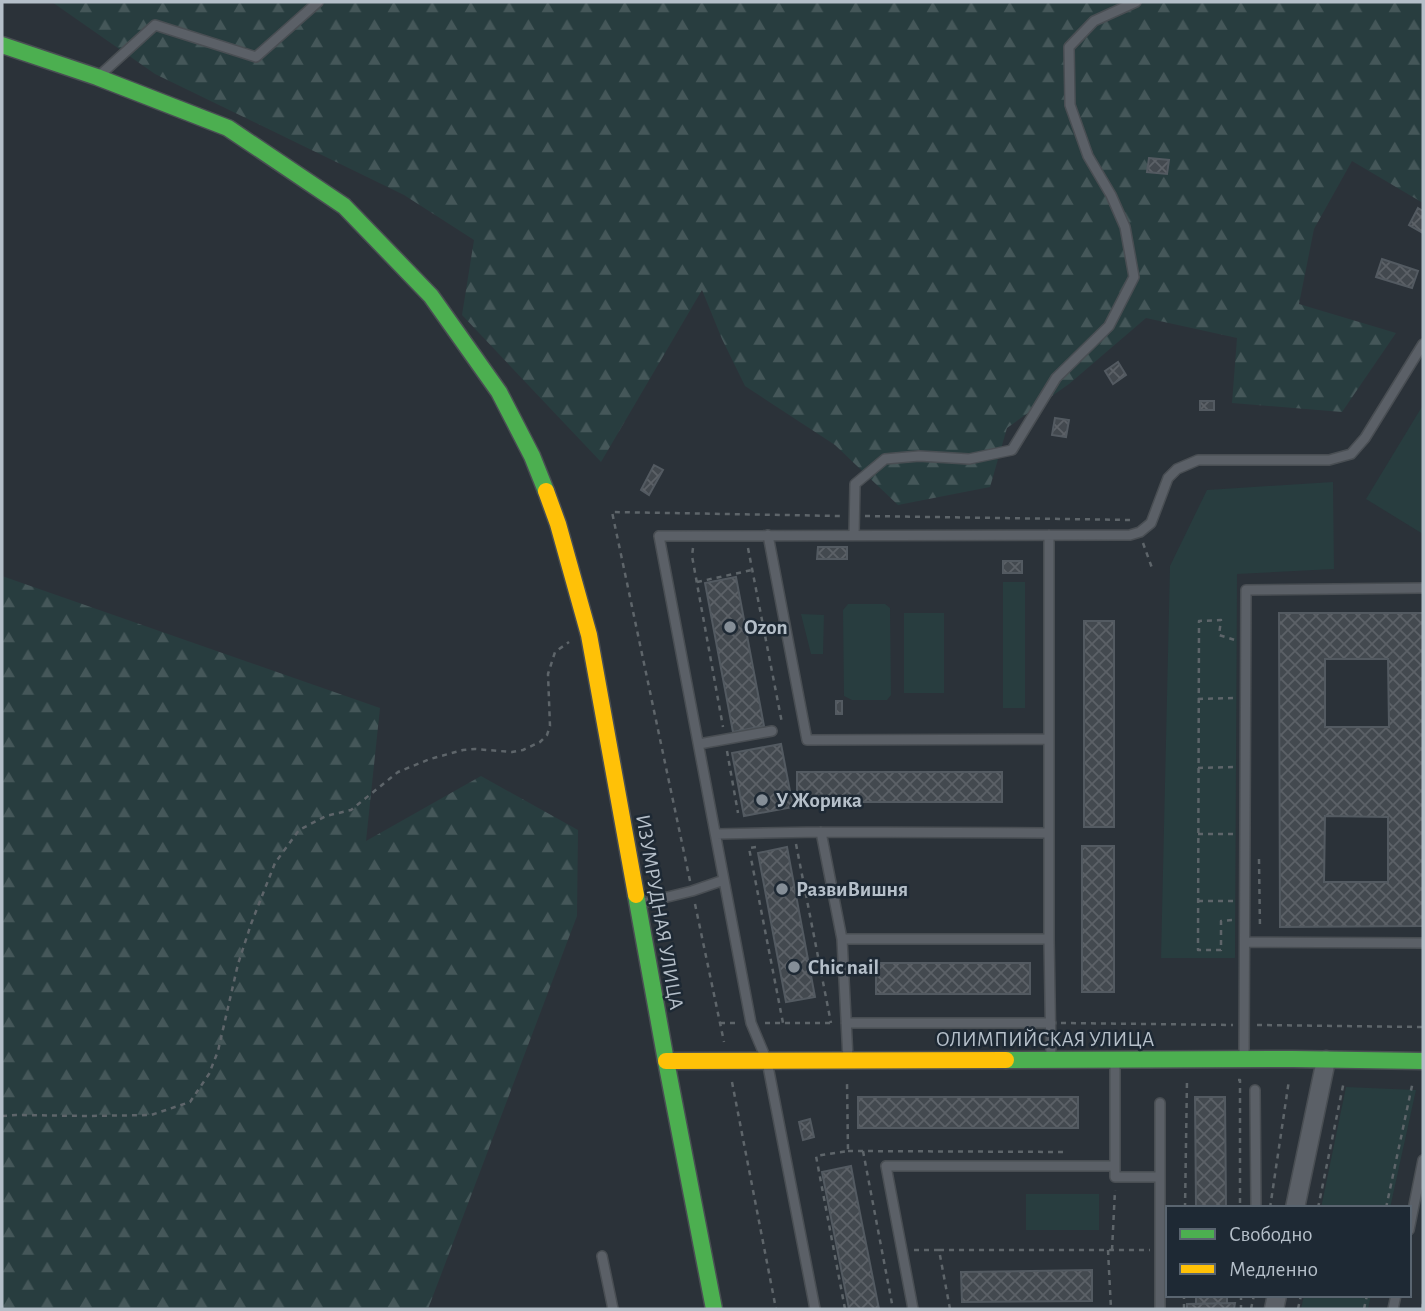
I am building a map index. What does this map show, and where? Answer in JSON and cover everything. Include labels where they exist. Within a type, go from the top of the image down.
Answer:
[{"type":"street","name":"ИЗУМРУДНАЯ УЛИЦА","points":[[2,45],[97,77],[228,128],[344,206],[432,296],[499,392],[532,456],[558,524],[589,635],[714,1309]]},
{"type":"street","name":"ОЛИМПИЙСКАЯ УЛИЦА","points":[[666,1061],[729,1069],[767,1061],[848,1060],[1423,1061]]},
{"type":"street","points":[[1295,1206],[1326,1060]]},
{"type":"lane","points":[[97,77],[155,25],[256,57],[318,2]]},
{"type":"lane","points":[[854,535],[855,484],[885,459],[919,456],[969,458],[1012,450],[1056,379],[1109,326],[1134,276],[1125,227],[1111,195],[1088,156],[1070,105],[1069,47],[1094,21],[1136,2]]},
{"type":"lane","points":[[816,1309],[767,1061],[751,1023],[659,536],[1140,533],[1151,523],[1168,478],[1177,469],[1198,460],[1329,460],[1351,454],[1365,438],[1423,344]]},
{"type":"lane","points":[[768,535],[807,740],[1049,739]]},
{"type":"lane","points":[[1049,535],[1051,1060]]},
{"type":"lane","points":[[1244,1060],[1246,590],[1423,588]]},
{"type":"lane","points":[[699,744],[772,731]]},
{"type":"lane","points":[[821,832],[842,939],[848,1060]]},
{"type":"lane","points":[[716,834],[1049,833]]},
{"type":"lane","points":[[637,905],[724,880]]},
{"type":"lane","points":[[842,939],[1049,939]]},
{"type":"lane","points":[[1245,942],[1423,943]]},
{"type":"lane","points":[[846,1023],[1051,1023]]},
{"type":"lane","points":[[1115,1060],[1115,1177],[1160,1177]]},
{"type":"lane","points":[[1255,1090],[1256,1206]]},
{"type":"lane","points":[[1160,1103],[1160,1309]]},
{"type":"lane","points":[[1411,1220],[1423,1160]]},
{"type":"lane","points":[[913,1309],[886,1166],[1115,1166]]},
{"type":"lane","points":[[602,1256],[612,1309]]},
{"type":"path","points":[[692,891],[612,512],[1136,520],[1152,568]]},
{"type":"path","points":[[748,545],[783,726]]},
{"type":"path","points":[[694,546],[692,556],[738,813]]},
{"type":"path","points":[[697,582],[752,570]]},
{"type":"path","points":[[1236,640],[1219,635],[1221,620],[1199,621],[1198,950],[1221,950],[1221,921],[1260,920]]},
{"type":"path","points":[[2,1116],[152,1115],[190,1102],[209,1074],[218,1051],[238,964],[275,863],[299,830],[326,816],[351,810],[398,772],[430,759],[463,750],[512,752],[540,742],[547,735],[550,726],[548,674],[555,652],[569,642],[589,635]]},
{"type":"path","points":[[1199,699],[1246,698]]},
{"type":"path","points":[[1198,768],[1245,766]]},
{"type":"path","points":[[1198,834],[1258,834],[1260,933]]},
{"type":"path","points":[[795,841],[831,1023]]},
{"type":"path","points":[[761,846],[749,848],[783,1023]]},
{"type":"path","points":[[1198,901],[1260,901]]},
{"type":"path","points":[[695,904],[776,1309]]},
{"type":"path","points":[[715,999],[729,1069]]},
{"type":"path","points":[[720,1023],[846,1023]]},
{"type":"path","points":[[1051,1023],[1423,1027]]},
{"type":"path","points":[[1270,1206],[1293,1059]]},
{"type":"path","points":[[1318,1206],[1344,1077]]},
{"type":"path","points":[[847,1078],[848,1151]]},
{"type":"path","points":[[1386,1206],[1413,1079]]},
{"type":"path","points":[[1185,1206],[1187,1080],[1200,1080]]},
{"type":"path","points":[[1227,1080],[1240,1080],[1240,1206]]},
{"type":"path","points":[[845,1309],[816,1156],[848,1151],[1070,1152]]},
{"type":"path","points":[[863,1151],[893,1309]]},
{"type":"path","points":[[1111,1309],[1110,1250],[1115,1177]]},
{"type":"path","points":[[901,1250],[1160,1250]]},
{"type":"path","points":[[939,1250],[950,1309]]},
{"type":"path","points":[[1422,1309],[1423,1301]]},
{"type":"green space","points":[[52,2],[1423,2],[1423,203],[1352,161],[1314,229],[1299,304],[1396,333],[1342,412],[1232,403],[1237,338],[1146,318],[1069,384],[1007,428],[990,487],[898,505],[835,445],[745,386],[702,290],[601,462],[462,315],[474,240],[404,195],[155,74]]},
{"type":"green space","points":[[1423,405],[1423,534],[1366,499]]},
{"type":"green space","points":[[1333,482],[1334,569],[1237,574],[1235,958],[1161,958],[1170,566],[1207,490]]},
{"type":"green space","points":[[2,576],[380,708],[366,841],[481,776],[578,830],[577,916],[428,1309],[2,1309]]},
{"type":"green space","points":[[1003,582],[1025,582],[1025,708],[1003,708]]},
{"type":"green space","points":[[848,604],[885,604],[890,608],[891,695],[887,700],[852,700],[844,696],[843,610]]},
{"type":"green space","points":[[904,613],[944,613],[944,693],[904,693]]},
{"type":"green space","points":[[801,614],[824,615],[823,654],[811,654]]},
{"type":"green space","points":[[1346,1087],[1416,1090],[1390,1206],[1321,1206]]},
{"type":"green space","points":[[1026,1194],[1099,1194],[1099,1230],[1026,1230]]},
{"type":"green space","points":[[1304,1297],[1371,1297],[1368,1309],[1301,1309]]},
{"type":"building","points":[[1149,158],[1169,160],[1167,174],[1147,172]]},
{"type":"building","points":[[1418,208],[1423,211],[1423,233],[1409,225]]},
{"type":"building","points":[[1382,259],[1418,271],[1412,288],[1376,277]]},
{"type":"building","points":[[1118,362],[1126,375],[1113,384],[1105,371]]},
{"type":"building","points":[[1200,401],[1214,401],[1214,410],[1200,410]]},
{"type":"building","points":[[1055,418],[1069,420],[1066,437],[1052,435]]},
{"type":"building","points":[[654,465],[663,470],[649,495],[641,490]]},
{"type":"building","points":[[818,547],[847,547],[847,559],[817,559]]},
{"type":"building","points":[[1003,561],[1022,561],[1022,573],[1003,573]]},
{"type":"building","points":[[736,577],[764,726],[733,732],[705,583]]},
{"type":"building","points":[[1279,613],[1423,613],[1423,926],[1280,927]],"holes":[[[1325,659],[1388,659],[1389,727],[1325,727]],[[1325,816],[1388,817],[1388,882],[1324,882]]]},
{"type":"building","points":[[1084,621],[1114,621],[1114,827],[1084,827]]},
{"type":"building","points":[[836,701],[842,701],[842,714],[836,714]]},
{"type":"building","points":[[781,744],[793,807],[744,816],[732,753]]},
{"type":"building","points":[[797,772],[1002,772],[1002,802],[797,802]]},
{"type":"building","points":[[1082,846],[1114,846],[1114,992],[1082,992]]},
{"type":"building","points":[[787,847],[815,997],[786,1002],[758,853]]},
{"type":"building","points":[[876,963],[1030,963],[1030,994],[876,994]]},
{"type":"building","points":[[858,1097],[1078,1097],[1078,1128],[858,1128]]},
{"type":"building","points":[[1195,1097],[1225,1097],[1226,1206],[1196,1206]]},
{"type":"building","points":[[810,1119],[814,1137],[803,1140],[799,1122]]},
{"type":"building","points":[[851,1166],[879,1309],[849,1309],[822,1172]]},
{"type":"building","points":[[1092,1270],[1092,1301],[962,1302],[961,1272]]},
{"type":"building","points":[[1196,1297],[1227,1297],[1227,1303],[1196,1304]]},
{"type":"building","points":[[1235,1303],[1234,1309],[1187,1309],[1187,1304]]},
{"type":"traffic: fast","points":[[2,45],[97,77],[228,128],[344,206],[431,296],[499,392],[532,456],[546,491]]},
{"type":"traffic: fast","points":[[636,895],[714,1309]]},
{"type":"traffic: fast","points":[[1006,1060],[1423,1061]]},
{"type":"traffic: slow","points":[[546,491],[589,635],[636,895]]},
{"type":"traffic: slow","points":[[666,1061],[1006,1060]]},
{"type":"place","name":"Ozon","points":[[730,627]]},
{"type":"place","name":"У Жорика","points":[[762,800]]},
{"type":"place","name":"РазвиВишня","points":[[782,889]]},
{"type":"place","name":"Chic nail","points":[[794,967]]}]
